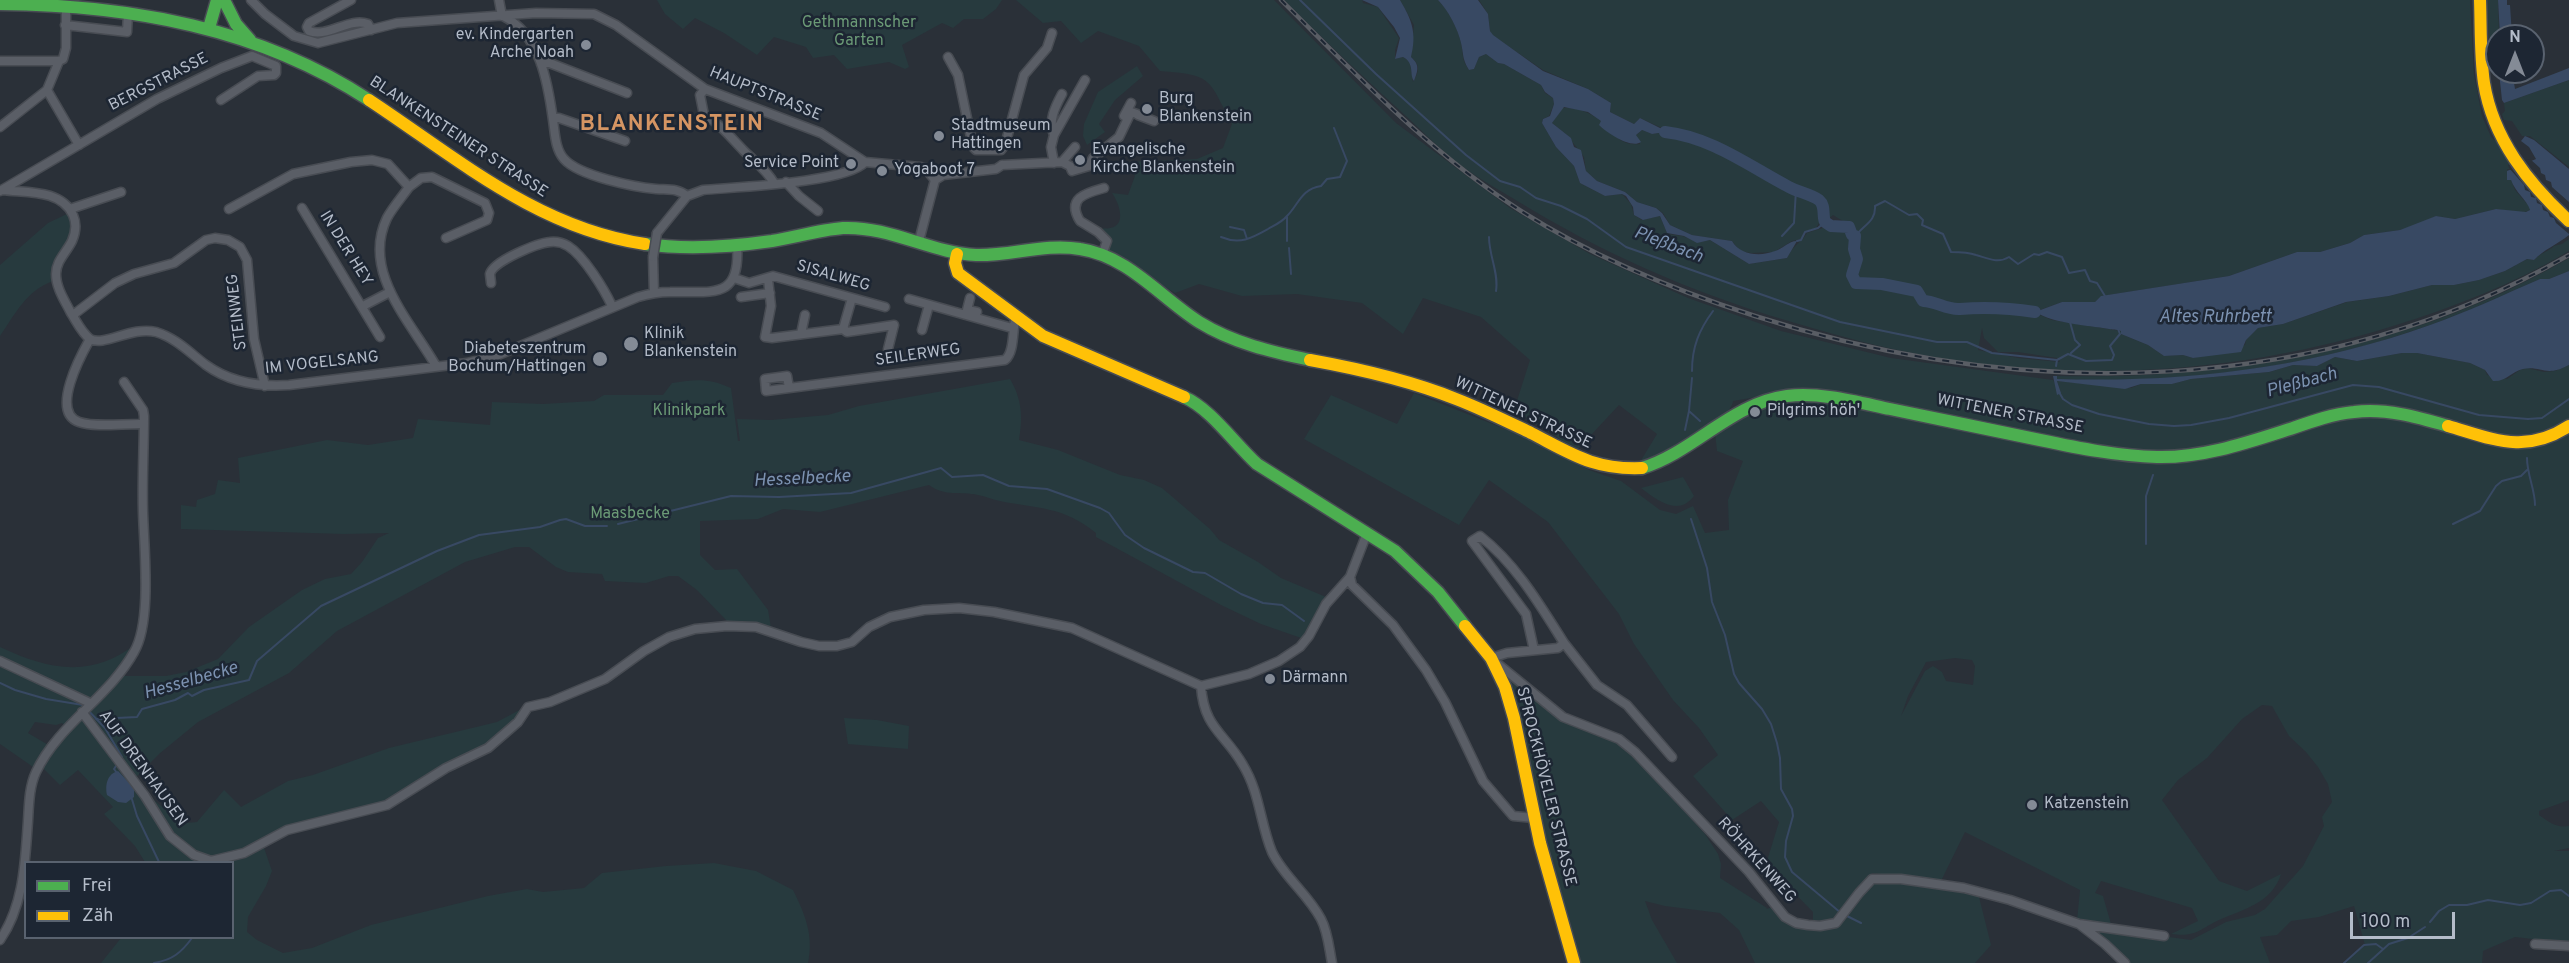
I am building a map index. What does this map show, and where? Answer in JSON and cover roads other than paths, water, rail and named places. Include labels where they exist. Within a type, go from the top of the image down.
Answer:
[{"type":"main road","points":[[2480,0],[2484,83],[2490,111],[2505,143],[2534,185],[2569,221]]},
{"type":"main road","points":[[214,30],[223,1]]},
{"type":"main road","points":[[223,1],[236,24],[250,40]]},
{"type":"main road","name":"BLANKENSTEINER STRASSE","points":[[0,4],[66,6],[174,20],[250,40],[284,53],[333,78],[498,188],[562,221],[608,237],[668,247],[737,245],[852,228],[888,231],[919,242]]},
{"type":"main road","name":"WITTENER STRASSE","points":[[919,242],[957,254],[980,256],[1062,247],[1088,250],[1125,266],[1195,320],[1227,337],[1260,349],[1371,372],[1427,388],[1515,425],[1591,464],[1614,468],[1642,468],[1669,460],[1740,410],[1765,400],[1792,396],[1852,402],[2042,440],[2154,457],[2178,456],[2219,448],[2355,411],[2398,414],[2520,444],[2540,442],[2569,426]]},
{"type":"main road","name":"SPROCKHÖVELER STRASSE","points":[[957,254],[955,262],[958,273],[1014,322],[1198,403],[1238,447],[1257,464],[1395,551],[1422,575],[1491,658],[1505,687],[1514,718],[1534,818],[1574,963]]},
{"type":"street","name":"HAUPTSTRASSE","points":[[251,0],[279,25],[306,41],[318,43],[397,22],[536,12],[585,13],[602,17],[705,89],[821,133],[865,162],[925,168],[934,180]]},
{"type":"street","points":[[351,0],[309,22],[307,27],[309,31],[320,33],[360,22],[368,24],[371,30]]},
{"type":"street","points":[[499,0],[502,16],[513,21],[520,29],[541,64],[549,91],[561,154],[574,166],[591,174],[643,186],[681,191],[687,196]]},
{"type":"street","points":[[0,127],[47,90],[66,48],[66,6]]},
{"type":"street","points":[[520,29],[526,17],[536,12]]},
{"type":"street","points":[[65,25],[128,32],[128,13]]},
{"type":"street","points":[[1002,165],[1001,150],[1005,144],[1024,75],[1047,48],[1052,33]]},
{"type":"street","name":"BERGSTRASSE","points":[[1,191],[157,99],[236,61],[252,56],[276,66],[274,75],[258,76],[221,100]]},
{"type":"street","points":[[948,57],[958,75],[974,149],[1001,150]]},
{"type":"street","points":[[0,61],[59,61]]},
{"type":"street","points":[[541,64],[547,62],[627,93]]},
{"type":"street","points":[[1058,162],[1051,147],[1054,135],[1085,80]]},
{"type":"street","points":[[705,89],[700,95],[704,115],[729,134],[768,172],[774,183]]},
{"type":"street","points":[[47,90],[79,145]]},
{"type":"street","points":[[1054,135],[1051,129],[1052,116],[1062,94]]},
{"type":"street","points":[[1114,142],[1131,102]]},
{"type":"street","points":[[919,242],[934,180],[942,175],[996,169],[1002,165],[1058,162],[1070,166],[1072,171],[1089,166],[1096,155],[1119,137],[1131,112],[1154,121]]},
{"type":"street","points":[[553,118],[559,118],[625,141]]},
{"type":"street","points":[[1058,162],[1075,147]]},
{"type":"street","points":[[229,209],[293,174],[351,162],[372,160],[388,164],[409,187]]},
{"type":"street","points":[[654,293],[653,258],[657,233],[687,196],[703,190],[817,179],[859,168],[865,162]]},
{"type":"street","points":[[436,366],[390,292],[382,269],[381,242],[387,220],[409,187],[421,178],[432,177],[485,203],[489,213],[487,220],[446,238]]},
{"type":"street","points":[[786,182],[818,211]]},
{"type":"street","points":[[1102,255],[1107,241],[1098,232],[1080,221],[1075,207],[1076,202],[1086,193],[1104,188]]},
{"type":"street","points":[[1,191],[48,195],[59,199],[70,209],[76,223],[75,232],[60,260],[56,278],[64,300],[81,331],[90,339],[77,360],[70,380],[71,415],[76,421],[88,424],[144,424]]},
{"type":"street","points":[[70,209],[122,192]]},
{"type":"street","name":"IN DER HEY","points":[[302,208],[380,337]]},
{"type":"street","name":"STEINWEG","points":[[73,315],[115,283],[134,274],[174,263],[206,240],[215,238],[228,240],[240,247],[247,260],[254,339],[265,386]]},
{"type":"street","points":[[491,283],[490,274],[494,267],[523,250],[548,242],[559,242],[579,256],[612,306]]},
{"type":"street","points":[[734,278],[738,267],[737,245]]},
{"type":"street","name":"SISALWEG","points":[[734,278],[745,283],[770,278],[885,307]]},
{"type":"street","name":"IM VOGELSANG","points":[[90,339],[99,342],[133,331],[156,333],[174,341],[208,367],[232,379],[265,386],[289,385],[489,358],[612,306],[654,293],[717,291],[728,285],[734,278]]},
{"type":"street","points":[[770,278],[771,306],[765,337],[843,329],[847,332],[894,325],[888,349]]},
{"type":"street","name":"IN DER HEY","points":[[363,306],[390,292]]},
{"type":"street","points":[[741,297],[770,293]]},
{"type":"street","points":[[843,329],[852,298]]},
{"type":"street","points":[[970,298],[967,310],[1014,322]]},
{"type":"street","points":[[909,299],[1014,322]]},
{"type":"street","points":[[922,330],[929,304]]},
{"type":"street","points":[[801,334],[805,315]]},
{"type":"street","points":[[825,331],[827,320]]},
{"type":"street","name":"SEILERWEG","points":[[789,388],[1005,360],[1011,353],[1014,322]]},
{"type":"street","points":[[0,940],[10,923],[20,896],[29,803],[36,773],[58,740],[127,663],[140,638],[146,570],[143,512],[144,424],[143,410],[124,382]]},
{"type":"street","points":[[1332,963],[1326,931],[1320,917],[1291,882],[1272,851],[1257,793],[1242,762],[1209,720],[1202,704],[1200,686],[1249,674],[1279,661],[1300,647],[1317,624],[1326,604],[1350,577],[1367,533]]},
{"type":"street","points":[[1534,650],[1526,614],[1472,541],[1480,536],[1504,558],[1539,604],[1564,643],[1597,685],[1627,705],[1672,757]]},
{"type":"street","points":[[1350,577],[1352,585],[1393,625],[1426,670],[1445,702],[1483,781],[1513,816],[1534,818]]},
{"type":"street","name":"AUF DRENHAUSEN","points":[[86,708],[120,763],[146,796],[170,836],[194,855],[211,861],[244,853],[287,831],[387,805],[446,768],[488,748],[518,722],[528,707],[560,699],[605,679],[661,642],[694,629],[727,626],[756,627],[801,642],[819,646],[837,646],[852,642],[869,627],[890,617],[940,609],[994,612],[1072,628],[1200,686]]},
{"type":"street","points":[[1491,658],[1507,653],[1558,648],[1564,643]]},
{"type":"street","name":"RÖHRKENWEG","points":[[1491,658],[1563,717],[1619,739],[1635,752],[1749,872],[1775,907],[1796,923],[1820,926],[1836,923],[1872,879],[1890,879],[1981,891],[2079,924],[2106,944],[2125,963]]},
{"type":"street","points":[[0,661],[86,708]]},
{"type":"street","points":[[2079,924],[2164,936]]},
{"type":"street","points":[[2535,944],[2569,946]]},
{"type":"water","points":[[1362,0],[1400,0],[1412,27],[1414,41],[1411,57],[1417,68],[1414,81],[1409,62],[1403,57],[1395,59],[1400,38],[1394,27],[1378,7]]},
{"type":"water","points":[[1438,0],[1478,0],[1488,14],[1490,31],[1493,35],[1543,71],[1588,89],[1611,103],[1610,112],[1634,124],[1640,118],[1664,130],[1665,132],[1652,134],[1642,130],[1636,135],[1641,142],[1637,144],[1625,142],[1599,125],[1601,121],[1588,112],[1564,107],[1552,123],[1571,138],[1574,147],[1581,150],[1586,171],[1597,181],[1625,192],[1637,202],[1656,208],[1670,225],[1692,235],[1732,241],[1745,252],[1769,253],[1797,241],[1787,258],[1749,264],[1710,240],[1697,243],[1684,236],[1667,233],[1660,216],[1643,220],[1634,215],[1633,207],[1622,194],[1605,196],[1580,183],[1574,166],[1556,147],[1542,123],[1543,119],[1550,116],[1554,104],[1553,98],[1545,92],[1541,85],[1504,64],[1498,63],[1486,54],[1479,57],[1474,69],[1469,70],[1455,26]]},
{"type":"water","points":[[2498,0],[2507,0],[2507,5],[2510,5],[2511,24],[2499,24]]},
{"type":"water","points":[[2569,68],[2569,80],[2504,103],[2502,100],[2500,84],[2514,84],[2515,89],[2528,84],[2545,84],[2545,77]]},
{"type":"water","name":"Altes Ruhrbett","points":[[2525,136],[2534,140],[2569,169],[2569,235],[2534,260],[2527,259],[2505,271],[2454,285],[2432,285],[2389,296],[2346,302],[2283,324],[2258,328],[2246,340],[2241,352],[2193,358],[2183,355],[2164,356],[2148,345],[2121,334],[2121,331],[2061,322],[2035,312],[2062,302],[2095,302],[2101,296],[2229,276],[2297,252],[2320,252],[2350,243],[2364,235],[2400,230],[2436,216],[2455,219],[2496,209],[2526,212],[2530,210],[2528,206],[2511,180],[2507,180],[2507,171],[2536,159],[2529,147],[2521,141]]},
{"type":"water","points":[[2569,271],[2569,365],[2554,371],[2529,368],[2493,381],[2485,370],[2470,363],[2417,353],[2402,353],[2357,361],[2335,357],[2317,366],[2293,365],[2269,372],[2191,379],[2172,384],[2141,384],[2125,389],[2057,381],[2061,393],[2057,395],[2053,376],[2057,376],[2057,379],[2105,380],[2199,375],[2246,370],[2339,352],[2430,325],[2540,279],[2549,279]]},
{"type":"water","points":[[118,771],[134,788],[134,797],[126,803],[118,802],[107,795],[108,780],[114,772]]},
{"type":"waterway","name":"Pleßbach","points":[[1300,0],[1376,74],[1466,155],[1500,181],[1520,187],[1536,198],[1561,206],[1587,219],[1626,247],[1840,322],[1937,342],[1967,342],[1992,353],[2057,360],[2056,366]]},
{"type":"waterway","points":[[1221,237],[1240,240],[1257,235],[1283,220],[1309,190],[1321,186],[1327,179],[1340,177],[1347,161],[1334,128]]},
{"type":"waterway","name":"Altes Ruhrbett","points":[[1665,132],[1714,146],[1789,187],[1819,200],[1825,222],[1831,226],[1849,227],[1852,235],[1855,236],[1854,249],[1857,259],[1852,275],[1856,283],[1882,284],[1917,291],[1923,301],[1950,308],[1998,308],[2035,312]]},
{"type":"waterway","points":[[1782,236],[1794,223],[1796,190]]},
{"type":"waterway","points":[[1851,232],[1858,233],[1872,218],[1875,206],[1885,201],[1909,215],[1917,214],[1923,220],[1922,225],[1943,234],[1951,252],[1970,253],[1997,260],[2009,257],[2018,264],[2034,254],[2047,252],[2062,257],[2069,273],[2085,270],[2090,281],[2097,283],[2105,296]]},
{"type":"waterway","points":[[1287,217],[1287,241]]},
{"type":"waterway","points":[[1797,241],[1801,240],[1805,232],[1818,228],[1825,222]]},
{"type":"waterway","points":[[1230,227],[1244,230],[1247,239]]},
{"type":"waterway","points":[[1489,237],[1497,284],[1496,291]]},
{"type":"waterway","points":[[1289,248],[1291,274]]},
{"type":"waterway","points":[[1692,371],[1697,339],[1713,311]]},
{"type":"waterway","points":[[2070,322],[2075,340],[2080,345],[2071,353]]},
{"type":"waterway","points":[[2057,360],[2068,354],[2086,361],[2112,360],[2114,355],[2110,346],[2120,334],[2118,329]]},
{"type":"waterway","points":[[1685,430],[1692,378]]},
{"type":"waterway","name":"Pleßbach","points":[[2059,392],[2063,399],[2072,405],[2099,414],[2149,424],[2174,426],[2229,418],[2353,385],[2379,387],[2479,415],[2528,419],[2542,418],[2569,399]]},
{"type":"waterway","points":[[1689,411],[1700,421]]},
{"type":"waterway","points":[[2527,458],[2535,505]]},
{"type":"waterway","name":"Hesselbecke","points":[[618,524],[731,496],[779,497],[851,493],[941,468],[952,477],[983,475],[1009,486],[1047,489],[1100,508],[1109,513],[1125,535],[1144,548],[1193,572],[1205,573],[1241,594],[1263,603],[1282,605],[1304,621]]},
{"type":"waterway","points":[[2453,524],[2480,511],[2496,486],[2502,481],[2521,476],[2527,470]]},
{"type":"waterway","points":[[2146,544],[2146,496],[2153,475]]},
{"type":"waterway","name":"Hesselbecke","points":[[96,719],[137,717],[142,709],[175,700],[188,693],[192,696],[204,690],[249,680],[257,661],[321,606],[437,551],[479,535],[540,527],[566,519],[585,526],[607,526]]},
{"type":"waterway","points":[[1691,519],[1707,568],[1712,602],[1725,635],[1734,674],[1762,709],[1771,724],[1777,743],[1781,789],[1792,809],[1793,816],[1786,841],[1785,857],[1792,872],[1841,913]]},
{"type":"waterway","name":"Maasbecke","points":[[0,683],[46,699],[83,705],[105,728],[122,757],[114,769],[117,773]]},
{"type":"waterway","name":"Maasbecke","points":[[131,796],[137,816],[159,861]]},
{"type":"waterway","points":[[2430,922],[2439,911],[2449,905],[2467,905],[2488,900],[2520,905],[2531,903],[2550,891],[2561,890],[2569,896]]},
{"type":"waterway","points":[[1847,916],[1861,923]]},
{"type":"waterway","points":[[2368,963],[2389,944],[2408,938],[2425,927]]},
{"type":"waterway","name":"Maasbecke","points":[[154,963],[176,955],[191,939]]},
{"type":"waterway","points":[[2344,963],[2364,945],[2376,944],[2383,949]]},
{"type":"railway","points":[[1281,0],[1425,139],[1488,188],[1548,228],[1605,258],[1694,295],[1755,316],[1857,344],[1960,363],[2065,372],[2169,371],[2273,360],[2374,337],[2474,302],[2569,255]]},
{"type":"place","name":"ev. Kindergarten Arche Noah","points":[[586,45]]},
{"type":"place","name":"Burg Blankenstein","points":[[1147,109]]},
{"type":"place","name":"Stadtmuseum Hattingen","points":[[939,136]]},
{"type":"place","name":"Evangelische Kirche Blankenstein","points":[[1080,160]]},
{"type":"place","name":"Service Point","points":[[851,164]]},
{"type":"place","name":"Yogaboot 7","points":[[882,171]]},
{"type":"place","name":"Klinik Blankenstein","points":[[631,344]]},
{"type":"place","name":"Diabeteszentrum Bochum/Hattingen","points":[[600,359]]},
{"type":"place","name":"Pilgrims höh'","points":[[1755,412]]},
{"type":"place","name":"Därmann","points":[[1270,679]]},
{"type":"place","name":"Katzenstein","points":[[2032,805]]},
{"type":"district","name":"BLANKENSTEIN","points":[[672,126]]},
{"type":"park label","name":"Gethmannscher Garten","points":[[859,33]]},
{"type":"park label","name":"Klinikpark","points":[[689,412]]}]
